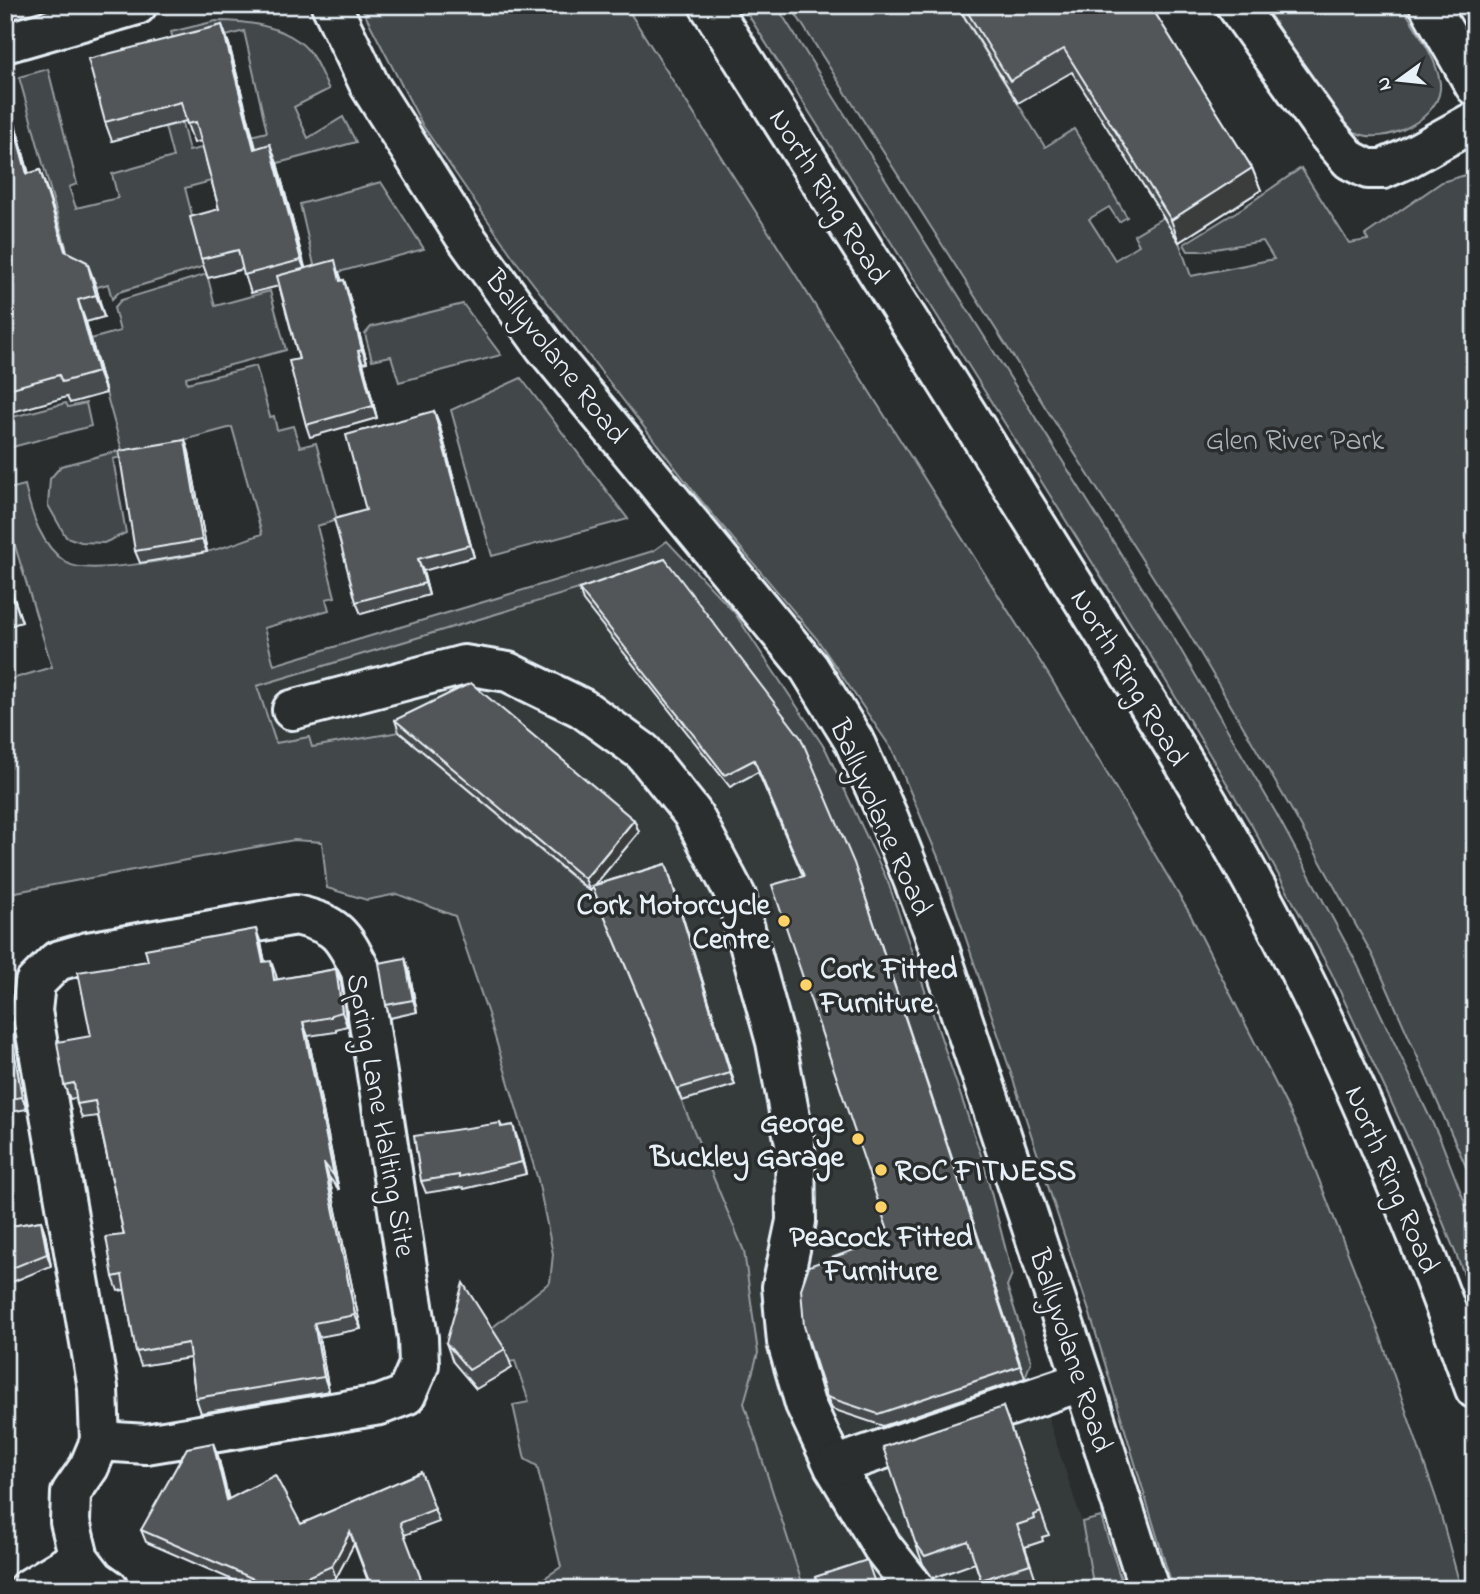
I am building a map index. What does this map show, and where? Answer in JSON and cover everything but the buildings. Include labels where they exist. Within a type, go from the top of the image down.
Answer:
[{"type":"street","points":[[5,43],[137,5]]},
{"type":"street","name":"Ballyvolane Road","points":[[331,5],[370,86],[464,235],[544,346],[809,668],[854,741],[933,930],[1149,1589]]},
{"type":"street","name":"North Ring Road","points":[[709,5],[1139,689],[1245,868],[1302,975],[1371,1121],[1433,1272],[1475,1389]]},
{"type":"street","points":[[1236,5],[1327,133],[1350,160],[1368,169],[1383,169],[1406,159],[1475,121]]},
{"type":"street","points":[[1429,5],[1475,86]]},
{"type":"street","points":[[292,710],[464,665],[508,672],[582,708],[643,752],[692,813],[736,896],[776,1042],[795,1144],[796,1221],[782,1287],[787,1342],[805,1404],[834,1466],[883,1548],[915,1589]]},
{"type":"street","name":"Spring Lane Halting Site","points":[[100,1441],[146,1444],[380,1405],[406,1395],[419,1365],[418,1338],[361,971],[344,938],[322,921],[296,915],[88,952],[57,961],[35,984],[32,1011],[98,1388],[100,1441],[89,1467],[71,1493],[70,1522],[79,1558],[94,1579],[110,1589]]},
{"type":"street","points":[[834,1466],[1083,1381]]},
{"type":"street","points":[[28,1589],[79,1558]]},
{"type":"shaded area","points":[[661,564],[857,872],[1032,1398],[1041,1396],[1082,1522],[1094,1589],[804,1589],[744,1403],[758,1353],[744,1251],[590,891],[399,732],[312,747],[308,737],[276,743],[257,686]]},
{"type":"green space","points":[[360,5],[625,5],[1050,677],[1190,914],[1301,1134],[1380,1335],[1437,1501],[1461,1589],[1173,1589],[1090,1314],[1006,1058],[941,864],[893,751],[817,639],[698,497],[515,260],[423,126]]},
{"type":"green space","points":[[742,5],[776,5],[1175,640],[1276,813],[1356,962],[1441,1141],[1475,1229],[1475,1301],[1414,1151],[1331,972],[1251,824],[1151,656]]},
{"type":"green space","name":"Glen River Park","points":[[790,5],[956,5],[1045,147],[1074,129],[1127,217],[1119,222],[1109,207],[1089,219],[1115,260],[1139,245],[1134,235],[1164,217],[1179,242],[1191,276],[1274,259],[1263,241],[1203,251],[1188,251],[1184,244],[1301,168],[1349,243],[1368,240],[1365,235],[1442,182],[1475,172],[1475,1187],[1373,956],[1294,814],[1188,632]]},
{"type":"green space","points":[[1264,5],[1402,5],[1430,52],[1438,73],[1439,96],[1423,118],[1396,132],[1367,136],[1355,132],[1320,93]]},
{"type":"green space","points":[[216,21],[265,26],[299,42],[311,54],[329,89],[294,107],[308,138],[343,117],[356,142],[185,188],[205,266],[119,292],[112,299],[108,284],[43,302],[73,272],[19,77],[48,69],[77,184],[69,187],[76,208],[118,198],[112,174],[173,157],[165,127],[182,123],[189,151],[267,132],[244,31],[176,50],[171,32]]},
{"type":"green space","points":[[381,182],[424,249],[317,278],[300,204]]},
{"type":"green space","points":[[207,274],[215,306],[270,291],[286,350],[186,377],[187,383],[256,366],[270,417],[274,416],[277,430],[293,426],[300,447],[316,443],[337,520],[317,526],[335,597],[326,599],[329,610],[264,628],[274,665],[653,551],[667,541],[734,612],[826,750],[888,882],[983,1161],[1012,1274],[1007,1286],[1031,1361],[1025,1378],[857,873],[662,564],[257,686],[276,743],[309,737],[312,747],[399,732],[597,898],[744,1251],[758,1353],[744,1403],[804,1589],[528,1589],[561,1567],[537,1466],[525,1459],[513,1405],[529,1402],[515,1361],[508,1362],[488,1331],[550,1282],[553,1254],[538,1180],[455,916],[397,894],[367,900],[327,888],[322,842],[294,840],[5,894],[5,681],[52,667],[5,513],[5,490],[25,485],[34,518],[50,548],[67,563],[78,567],[113,567],[176,558],[220,548],[262,534],[232,427],[113,459],[126,533],[104,543],[81,542],[66,537],[48,505],[50,479],[61,466],[122,450],[91,339],[120,331],[114,308],[121,300]]},
{"type":"green space","points":[[463,304],[501,355],[399,382],[391,356],[372,360],[365,334],[371,327]]},
{"type":"green space","points":[[521,378],[628,519],[492,556],[451,410]]},
{"type":"green space","points":[[66,403],[68,407],[86,403],[91,426],[5,449],[5,419]]},
{"type":"green space","points":[[1101,1517],[1124,1589],[1094,1589],[1082,1522]]},
{"type":"place","name":"Cork Motorcycle Centre","points":[[784,921]]},
{"type":"place","name":"Cork Fitted Furniture","points":[[806,985]]},
{"type":"place","name":"George Buckley Garage","points":[[858,1139]]},
{"type":"place","name":"ROC FITNESS","points":[[881,1170]]},
{"type":"place","name":"Peacock Fitted Furniture","points":[[881,1207]]}]
